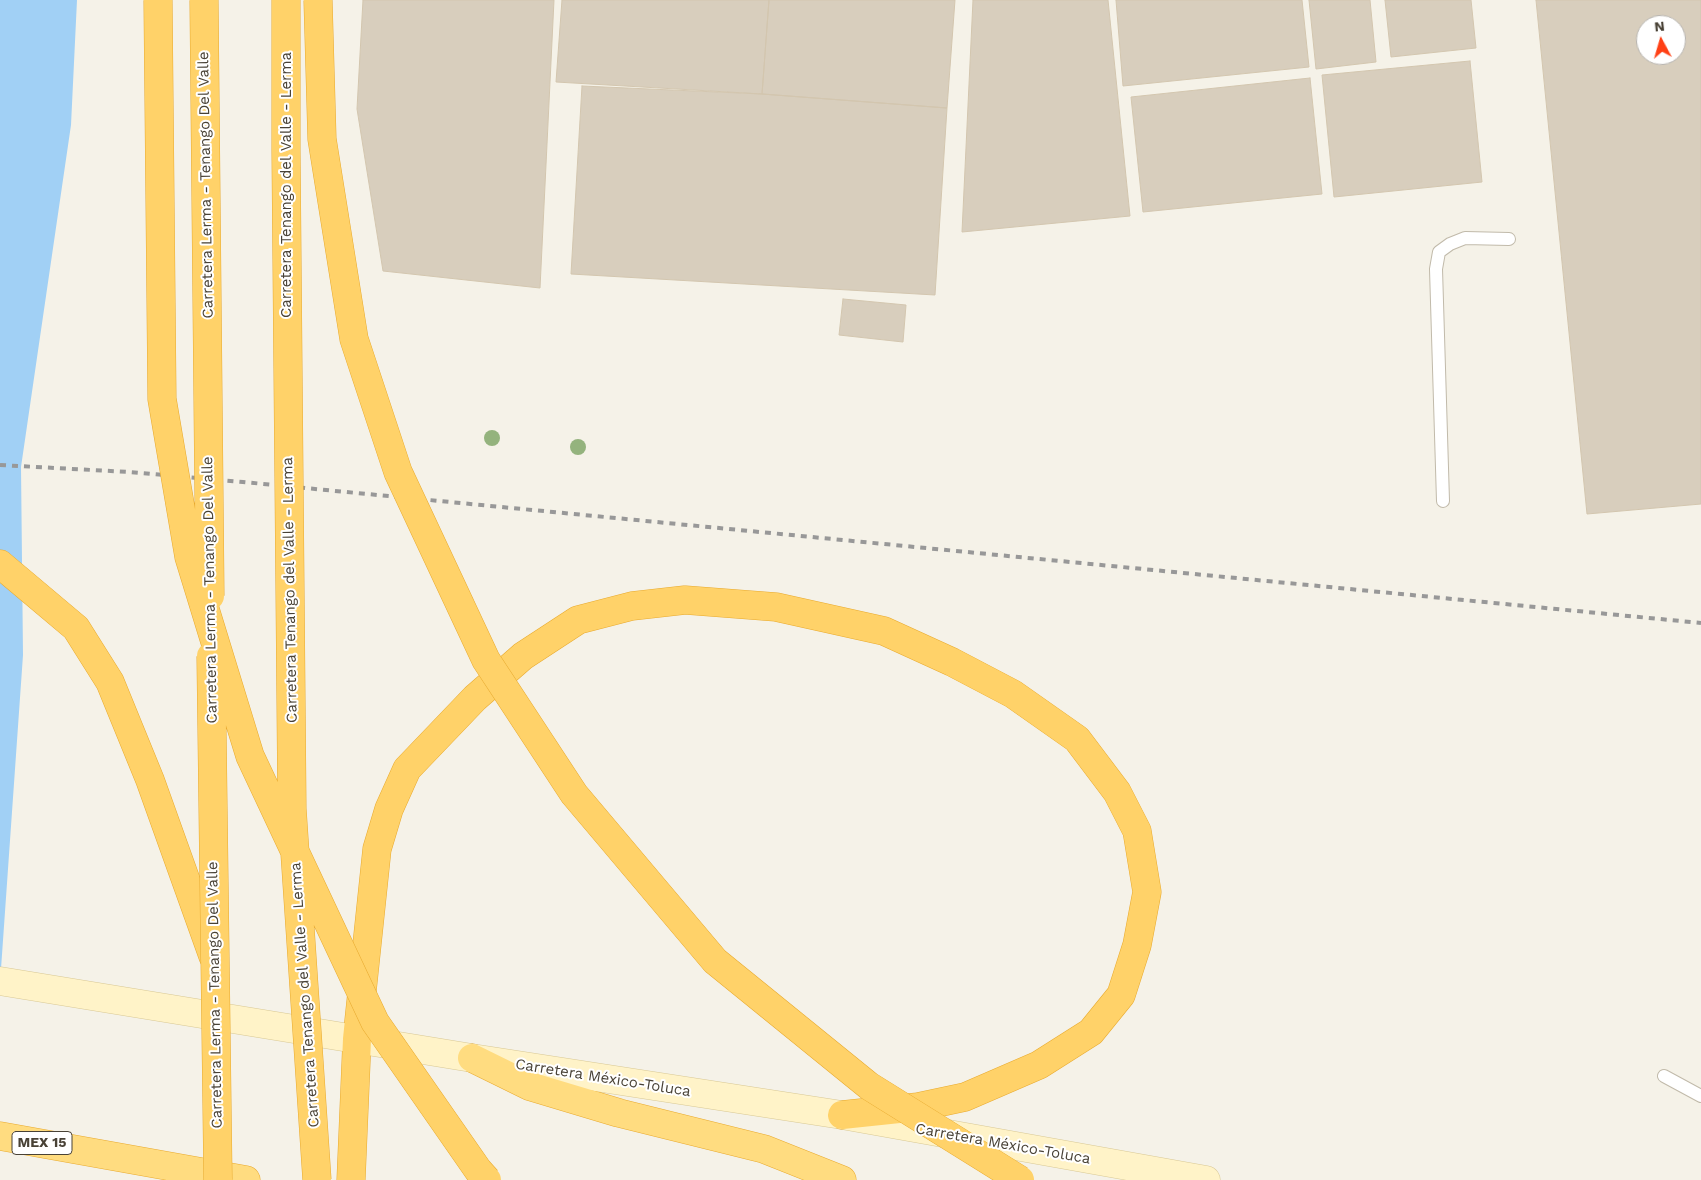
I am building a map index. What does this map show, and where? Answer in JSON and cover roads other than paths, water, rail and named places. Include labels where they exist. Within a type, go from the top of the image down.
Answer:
[{"type":"highway","points":[[158,0],[162,399],[189,557],[250,756],[375,1022],[478,1170],[488,1180]]},
{"type":"highway","name":"Carretera Lerma - Tenango Del Valle","points":[[204,0],[218,1180]]},
{"type":"highway","name":"Carretera Tenango del Valle - Lerma","points":[[286,0],[292,809],[317,1180]]},
{"type":"highway","points":[[318,0],[322,139],[354,339],[398,472],[486,660],[574,794],[715,960],[869,1086],[1020,1180]]},
{"type":"highway","points":[[0,564],[76,628],[110,682],[150,780],[214,957]]},
{"type":"highway","points":[[351,1180],[351,1143],[357,1039],[377,849],[389,809],[407,769],[475,698],[523,656],[578,620],[632,606],[685,600],[776,607],[884,631],[952,662],[1013,694],[1078,739],[1117,792],[1137,831],[1147,892],[1137,945],[1120,995],[1091,1032],[1039,1065],[965,1097],[918,1107],[842,1115]]},
{"type":"highway","points":[[472,1058],[529,1086],[619,1112],[764,1149],[842,1180]]},
{"type":"highway","name":"MEX 15","points":[[0,1136],[246,1180]]},
{"type":"main road","name":"Carretera México-Toluca","points":[[0,981],[472,1058],[842,1115],[1206,1180]]},
{"type":"lane","points":[[1443,502],[1436,269],[1440,252],[1450,244],[1465,238],[1509,239]]},
{"type":"lane","points":[[1664,1076],[1701,1096]]},
{"type":"water","points":[[0,0],[77,0],[71,125],[21,467],[23,655],[0,983]]},
{"type":"railway","points":[[0,465],[129,472],[243,482],[1701,623]]}]
